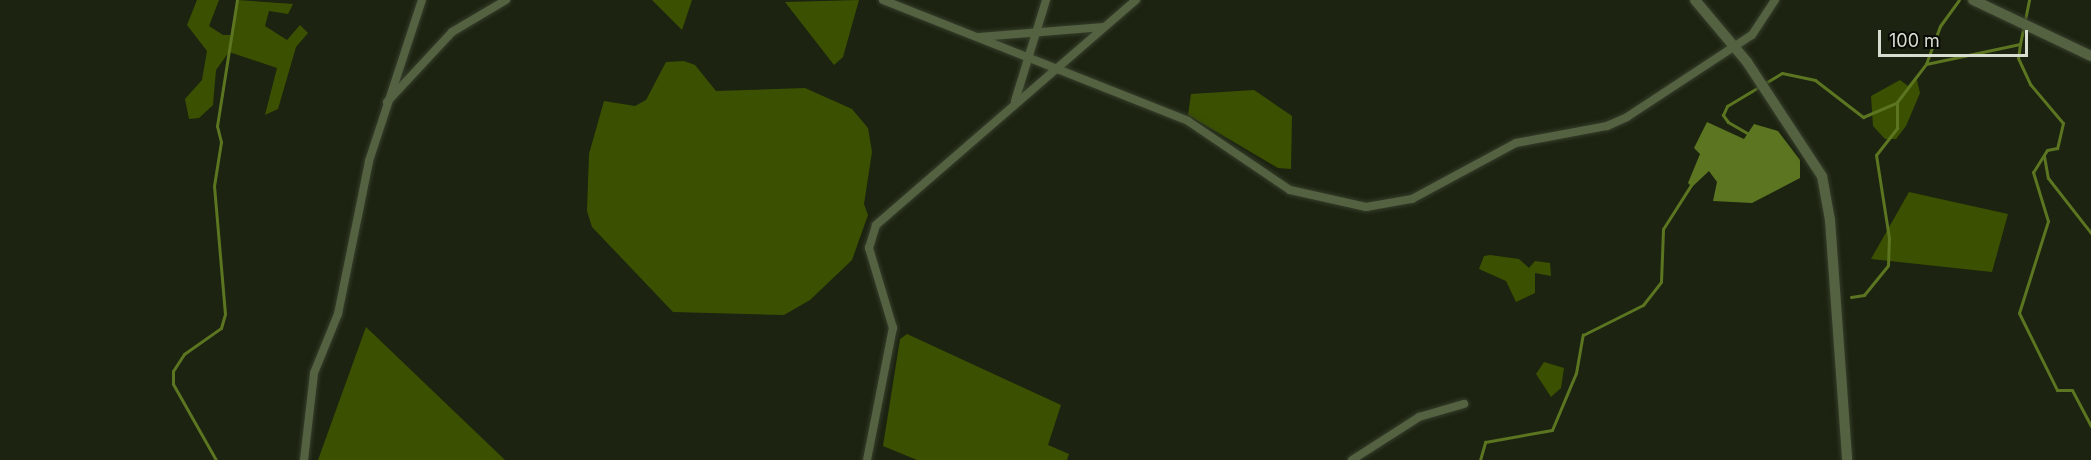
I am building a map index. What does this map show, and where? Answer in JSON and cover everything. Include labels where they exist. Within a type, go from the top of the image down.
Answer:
[{"type":"street","points":[[304,460],[314,373],[338,314],[350,237],[385,105],[422,0]]},
{"type":"street","points":[[385,105],[452,32],[506,0]]},
{"type":"street","points":[[883,0],[973,36],[1030,62],[1059,66],[1132,102],[1188,120],[1290,190],[1365,207],[1412,199],[1516,143],[1617,122],[1763,24],[1775,0]]},
{"type":"street","points":[[1014,104],[1030,62],[1046,0]]},
{"type":"street","points":[[867,460],[893,328],[869,248],[870,237],[888,211],[1136,0]]},
{"type":"street","points":[[1695,0],[1733,45],[1800,136],[1822,176],[1830,220],[1847,460]]},
{"type":"street","points":[[1973,0],[2091,56]]},
{"type":"street","points":[[973,36],[1104,27]]},
{"type":"street","points":[[1352,460],[1419,417],[1464,404]]},
{"type":"shaded area","points":[[197,0],[219,0],[209,26],[223,35],[233,35],[237,0],[293,4],[288,14],[269,11],[265,26],[287,40],[300,25],[308,33],[296,47],[278,109],[265,115],[277,68],[229,52],[216,70],[213,105],[199,118],[189,119],[185,99],[202,80],[207,51],[187,25]]},
{"type":"shaded area","points":[[652,0],[692,0],[682,30]]},
{"type":"shaded area","points":[[859,0],[843,57],[834,65],[785,2]]},
{"type":"shaded area","points":[[684,61],[695,65],[716,91],[805,88],[852,109],[868,128],[872,152],[864,204],[868,215],[852,260],[810,300],[784,315],[673,312],[592,227],[587,211],[589,154],[604,101],[635,106],[646,100],[666,62]]},
{"type":"shaded area","points":[[1916,76],[1920,93],[1906,126],[1896,139],[1885,139],[1873,126],[1871,96],[1900,80],[1908,86]]},
{"type":"shaded area","points":[[1254,90],[1292,116],[1291,169],[1278,168],[1188,115],[1191,94]]},
{"type":"shaded area","points":[[1707,122],[1744,139],[1754,124],[1778,131],[1800,160],[1800,178],[1752,203],[1713,201],[1717,182],[1709,171],[1692,187],[1688,183],[1700,154],[1694,148]]},
{"type":"shaded area","points":[[1909,192],[2008,214],[1992,272],[1871,259]]},
{"type":"shaded area","points":[[1484,256],[1519,259],[1529,268],[1535,261],[1550,263],[1551,276],[1535,273],[1535,293],[1516,302],[1506,281],[1479,269]]},
{"type":"shaded area","points":[[366,327],[505,460],[318,460]]},
{"type":"shaded area","points":[[907,334],[1061,405],[1048,445],[1069,454],[1067,460],[917,460],[883,446],[900,339]]},
{"type":"shaded area","points":[[1544,362],[1564,368],[1561,388],[1551,397],[1536,374]]},
{"type":"waterway","points":[[216,460],[173,384],[173,371],[184,354],[221,328],[225,314],[214,186],[221,142],[217,126],[237,0]]},
{"type":"waterway","points":[[1926,64],[1940,26],[1959,0]]},
{"type":"waterway","points":[[1851,297],[1864,295],[1888,265],[1889,238],[1876,155],[1897,128],[1897,102],[1926,64],[2020,44],[2029,0]]},
{"type":"waterway","points":[[2020,44],[2018,58],[2030,84],[2063,123],[2057,148],[2047,150],[2033,172],[2048,221],[2019,313],[2057,390],[2072,390],[2091,426]]},
{"type":"waterway","points":[[1747,133],[1728,122],[1723,115],[1727,106],[1782,73],[1815,80],[1863,117],[1896,103]]},
{"type":"waterway","points":[[2044,156],[2048,178],[2091,233]]},
{"type":"waterway","points":[[1480,460],[1485,442],[1552,430],[1576,373],[1583,335],[1643,305],[1661,282],[1663,229],[1691,185]]}]
